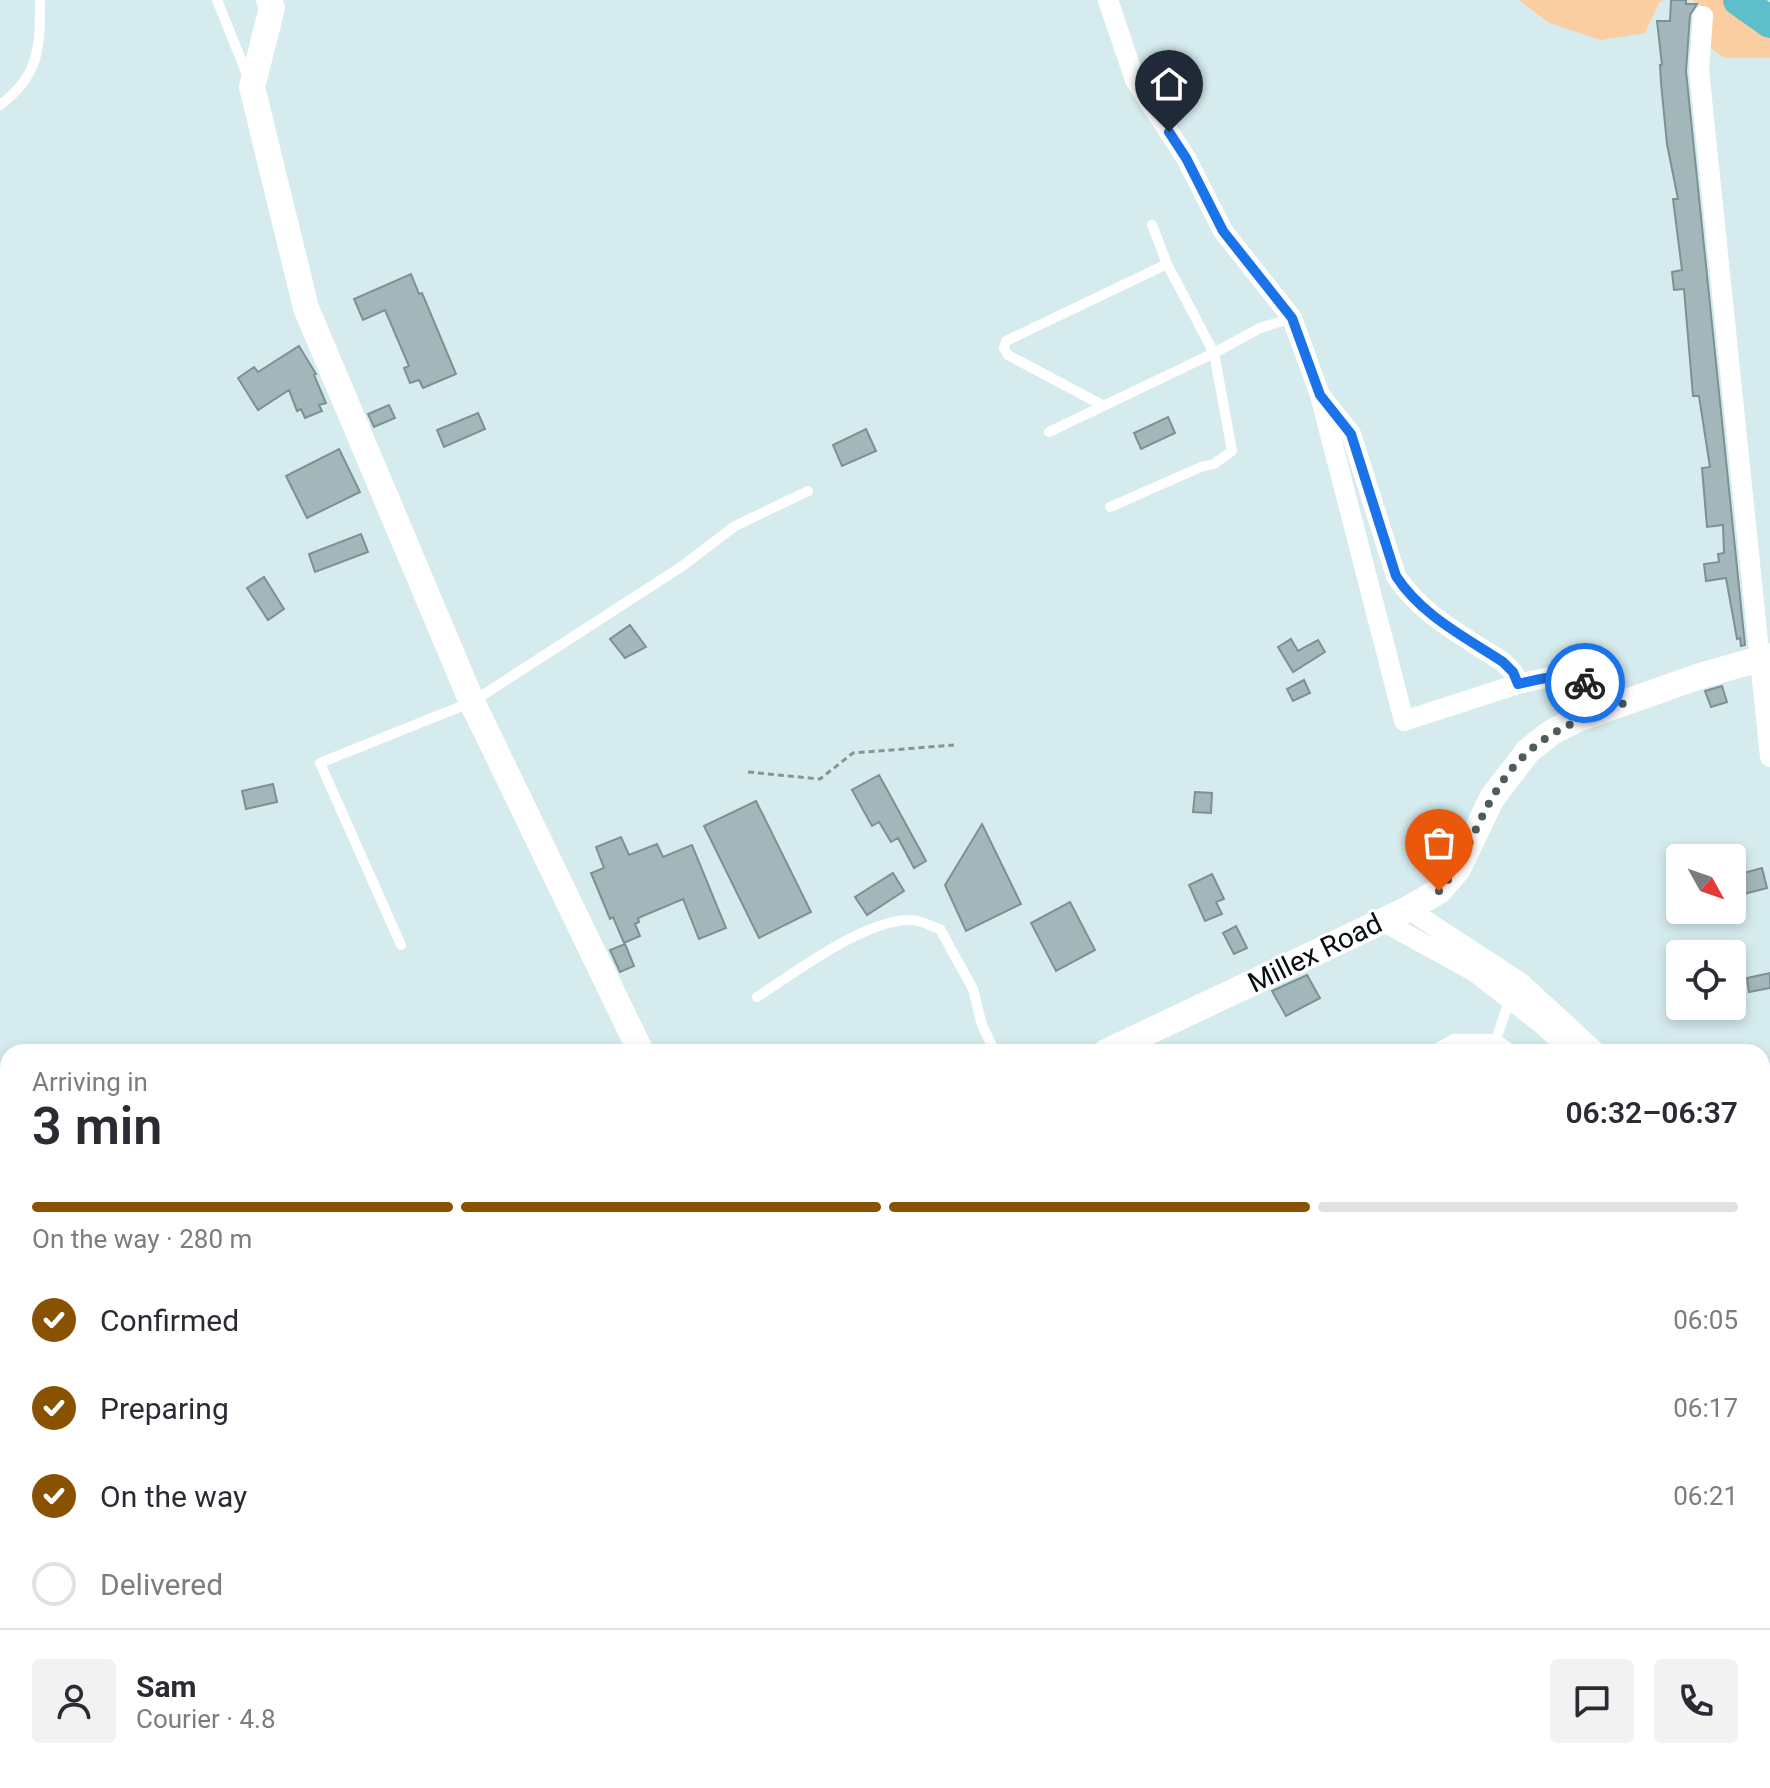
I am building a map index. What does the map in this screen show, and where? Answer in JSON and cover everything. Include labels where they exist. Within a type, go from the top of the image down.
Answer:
[{"type":"street","points":[[269,0],[272,8],[252,87],[306,308],[472,702],[637,1044]]},
{"type":"street","points":[[1108,0],[1135,80],[1186,158],[1223,231],[1292,318],[1320,395],[1404,721],[1518,684],[1559,675],[1577,678],[1623,704]]},
{"type":"street","points":[[1703,16],[1699,70],[1765,657],[1770,757]]},
{"type":"street","points":[[1320,395],[1351,434],[1396,576],[1407,593],[1427,612],[1503,662],[1513,672],[1518,684]]},
{"type":"street","name":"Millex Road","points":[[1123,1044],[1408,909],[1439,891],[1458,869],[1492,798],[1528,751],[1552,732],[1578,719],[1700,676],[1765,657]]},
{"type":"street","points":[[1408,909],[1521,983],[1587,1044]]},
{"type":"street","points":[[1382,921],[1475,972],[1563,1044]]},
{"type":"lane","points":[[0,105],[14,95],[29,76],[37,57],[40,0]]},
{"type":"lane","points":[[217,0],[252,87]]},
{"type":"lane","points":[[1110,507],[1214,464],[1232,451],[1214,353],[1167,264],[1152,225]]},
{"type":"lane","points":[[1102,405],[1008,355],[1004,348],[1006,341],[1167,264]]},
{"type":"lane","points":[[1049,432],[1260,328],[1292,318]]},
{"type":"lane","points":[[401,945],[320,763],[472,702],[681,567],[735,526],[808,491]]},
{"type":"lane","points":[[757,997],[837,946],[889,922],[914,920],[940,929],[973,989],[982,1025],[991,1044]]},
{"type":"lane","points":[[1496,1039],[1510,999]]},
{"type":"lane","points":[[1445,1044],[1454,1039],[1496,1039],[1503,1044]]},
{"type":"path","points":[[748,772],[820,779],[853,753],[954,745]]},
{"type":"shaded area","points":[[1519,0],[1664,0],[1659,3],[1645,33],[1601,40],[1549,23]]},
{"type":"shaded area","points":[[1691,0],[1726,0],[1770,35],[1770,58],[1724,58],[1701,40],[1711,11]]},
{"type":"building","points":[[1671,0],[1697,4],[1690,15],[1686,71],[1745,645],[1741,646],[1726,578],[1706,581],[1704,564],[1719,562],[1718,554],[1724,553],[1723,525],[1707,527],[1702,468],[1710,467],[1699,396],[1693,396],[1684,289],[1674,290],[1672,272],[1682,270],[1673,199],[1678,199],[1667,144],[1657,21],[1670,21]]},
{"type":"building","points":[[411,274],[456,374],[423,388],[419,380],[410,383],[404,368],[409,366],[385,310],[363,320],[354,299]]},
{"type":"building","points":[[299,346],[316,374],[326,403],[319,405],[322,411],[305,418],[301,409],[297,411],[289,390],[258,410],[238,378],[254,367],[258,372]]},
{"type":"building","points":[[389,405],[395,418],[374,427],[368,414]]},
{"type":"building","points":[[478,413],[485,429],[444,447],[437,430]]},
{"type":"building","points":[[1168,417],[1175,433],[1141,449],[1134,433]]},
{"type":"building","points":[[866,429],[876,451],[842,466],[833,445]]},
{"type":"building","points":[[339,449],[360,492],[307,518],[286,476]]},
{"type":"building","points":[[361,534],[368,552],[315,572],[309,554]]},
{"type":"building","points":[[264,577],[284,609],[268,620],[247,588]]},
{"type":"building","points":[[630,625],[646,647],[625,658],[610,639]]},
{"type":"building","points":[[1291,639],[1298,651],[1318,640],[1325,652],[1293,672],[1278,647]]},
{"type":"building","points":[[1304,680],[1310,693],[1293,701],[1287,689]]},
{"type":"building","points":[[1722,686],[1727,702],[1711,707],[1705,691]]},
{"type":"building","points":[[879,775],[926,861],[914,868],[898,838],[891,842],[879,822],[872,826],[852,790]]},
{"type":"building","points":[[273,784],[277,802],[246,809],[242,791]]},
{"type":"building","points":[[1195,792],[1212,793],[1211,813],[1193,812]]},
{"type":"building","points":[[756,801],[811,912],[759,938],[704,826]]},
{"type":"building","points":[[982,824],[1021,904],[966,931],[945,885]]},
{"type":"building","points":[[621,837],[629,855],[657,844],[663,857],[692,845],[726,928],[699,939],[683,899],[638,918],[639,922],[635,924],[640,936],[624,943],[613,917],[610,919],[591,873],[604,868],[596,847]]},
{"type":"building","points":[[1762,868],[1767,888],[1746,893],[1746,872]]},
{"type":"building","points":[[893,873],[904,891],[867,915],[855,897]]},
{"type":"building","points":[[1212,874],[1224,899],[1216,902],[1222,914],[1205,921],[1189,885]]},
{"type":"building","points":[[1070,902],[1095,950],[1056,971],[1031,923]]},
{"type":"building","points":[[1236,926],[1247,948],[1234,954],[1223,933]]},
{"type":"building","points":[[625,944],[634,966],[620,972],[610,950]]},
{"type":"building","points":[[1770,973],[1770,988],[1749,992],[1747,978]]},
{"type":"building","points":[[1307,975],[1320,998],[1286,1016],[1272,991]]},
{"type":"waterway","points":[[1739,0],[1770,22]]},
{"type":"way so far","points":[[1439,891],[1458,869],[1492,798],[1528,751],[1552,732],[1578,719],[1623,704],[1585,683]]},
{"type":"route","points":[[1169,132],[1186,158],[1223,231],[1292,318],[1320,395],[1351,434],[1396,576],[1407,593],[1427,612],[1503,662],[1513,672],[1518,684],[1559,675],[1577,678],[1585,683]]}]
